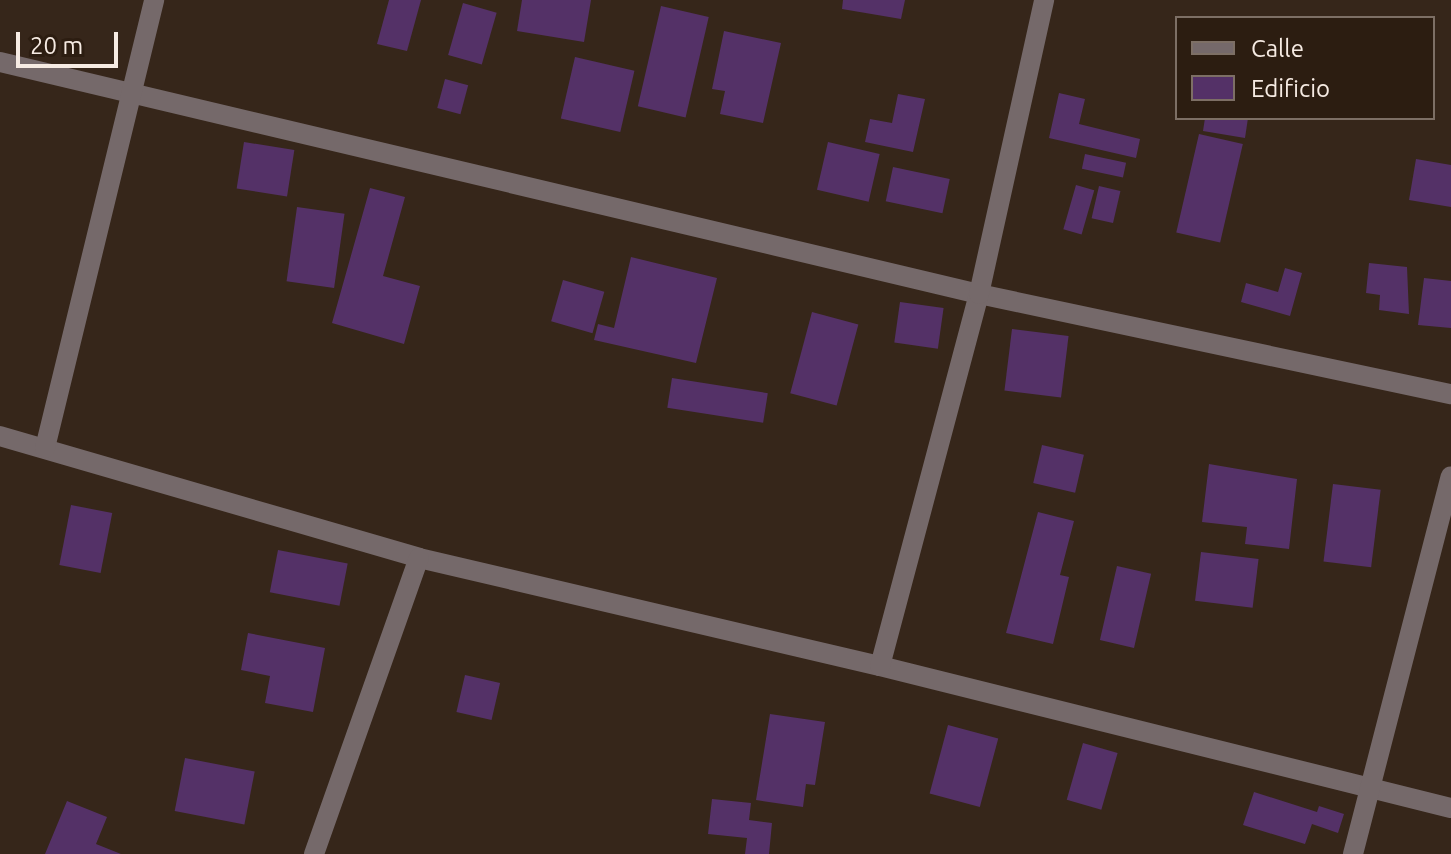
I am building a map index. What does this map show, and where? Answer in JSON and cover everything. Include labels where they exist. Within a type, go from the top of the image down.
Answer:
[{"type":"street","points":[[45,448],[154,0]]},
{"type":"street","points":[[880,666],[979,294],[1044,0]]},
{"type":"street","points":[[0,62],[979,294],[1451,394]]},
{"type":"street","points":[[0,436],[419,558],[880,666],[1451,808]]},
{"type":"street","points":[[1353,854],[1451,476]]},
{"type":"street","points":[[314,854],[419,558]]},
{"type":"building","points":[[389,0],[421,0],[407,51],[377,44]]},
{"type":"building","points":[[522,0],[591,0],[584,42],[517,31]]},
{"type":"building","points":[[843,0],[905,0],[901,19],[842,9]]},
{"type":"building","points":[[463,3],[497,13],[482,65],[448,55]]},
{"type":"building","points":[[661,6],[709,17],[686,117],[638,106]]},
{"type":"building","points":[[724,31],[781,43],[763,123],[720,114],[725,91],[712,89]]},
{"type":"building","points":[[575,57],[634,71],[620,132],[561,118]]},
{"type":"building","points":[[445,79],[468,85],[460,114],[437,108]]},
{"type":"building","points":[[1059,93],[1085,99],[1079,124],[1140,139],[1136,158],[1049,138]]},
{"type":"building","points":[[898,94],[925,99],[913,152],[865,142],[870,119],[892,123]]},
{"type":"building","points":[[1205,120],[1248,120],[1245,138],[1203,131]]},
{"type":"building","points":[[1199,134],[1243,144],[1220,243],[1176,232]]},
{"type":"building","points":[[244,142],[294,150],[287,196],[237,188]]},
{"type":"building","points":[[828,142],[880,154],[869,202],[817,190]]},
{"type":"building","points":[[1085,154],[1126,163],[1123,177],[1082,169]]},
{"type":"building","points":[[1416,159],[1451,165],[1451,207],[1409,200]]},
{"type":"building","points":[[893,167],[950,179],[942,213],[886,201]]},
{"type":"building","points":[[1076,185],[1094,190],[1082,234],[1063,229]]},
{"type":"building","points":[[1099,186],[1120,191],[1113,223],[1092,218]]},
{"type":"building","points":[[370,188],[405,197],[383,276],[420,286],[404,344],[332,323]]},
{"type":"building","points":[[297,207],[345,214],[334,288],[287,281]]},
{"type":"building","points":[[631,257],[717,278],[696,363],[594,340],[598,324],[614,328]]},
{"type":"building","points":[[1369,263],[1407,267],[1409,314],[1379,310],[1380,295],[1366,293]]},
{"type":"building","points":[[1285,268],[1302,273],[1290,316],[1241,302],[1246,283],[1278,292]]},
{"type":"building","points":[[1424,278],[1451,281],[1451,328],[1418,325]]},
{"type":"building","points":[[563,280],[604,292],[592,333],[551,321]]},
{"type":"building","points":[[900,302],[944,308],[938,349],[894,343]]},
{"type":"building","points":[[812,312],[858,324],[837,406],[790,393]]},
{"type":"building","points":[[1012,329],[1069,336],[1061,397],[1004,391]]},
{"type":"building","points":[[672,378],[768,393],[763,423],[667,408]]},
{"type":"building","points":[[1042,445],[1084,455],[1075,493],[1033,483]]},
{"type":"building","points":[[1209,464],[1297,479],[1289,549],[1245,544],[1247,527],[1202,522]]},
{"type":"building","points":[[1333,484],[1381,490],[1371,567],[1323,561]]},
{"type":"building","points":[[71,505],[112,513],[101,573],[59,565]]},
{"type":"building","points":[[1038,512],[1074,521],[1060,575],[1069,577],[1053,644],[1006,633]]},
{"type":"building","points":[[278,550],[348,564],[339,606],[270,592]]},
{"type":"building","points":[[1201,552],[1259,559],[1253,608],[1195,601]]},
{"type":"building","points":[[1117,566],[1151,574],[1134,648],[1100,640]]},
{"type":"building","points":[[248,633],[325,648],[313,712],[265,703],[270,676],[241,670]]},
{"type":"building","points":[[465,675],[500,683],[492,720],[456,712]]},
{"type":"building","points":[[770,714],[825,722],[815,785],[806,784],[803,807],[756,800]]},
{"type":"building","points":[[948,725],[998,738],[980,807],[930,794]]},
{"type":"building","points":[[1083,743],[1118,753],[1101,810],[1067,800]]},
{"type":"building","points":[[185,758],[255,772],[244,825],[175,811]]},
{"type":"building","points":[[1254,792],[1317,812],[1319,806],[1344,814],[1338,833],[1312,824],[1305,844],[1243,825]]},
{"type":"building","points":[[712,799],[751,803],[749,820],[772,823],[769,854],[745,854],[747,838],[708,834]]},
{"type":"building","points":[[67,801],[107,817],[96,844],[121,854],[45,854]]}]
